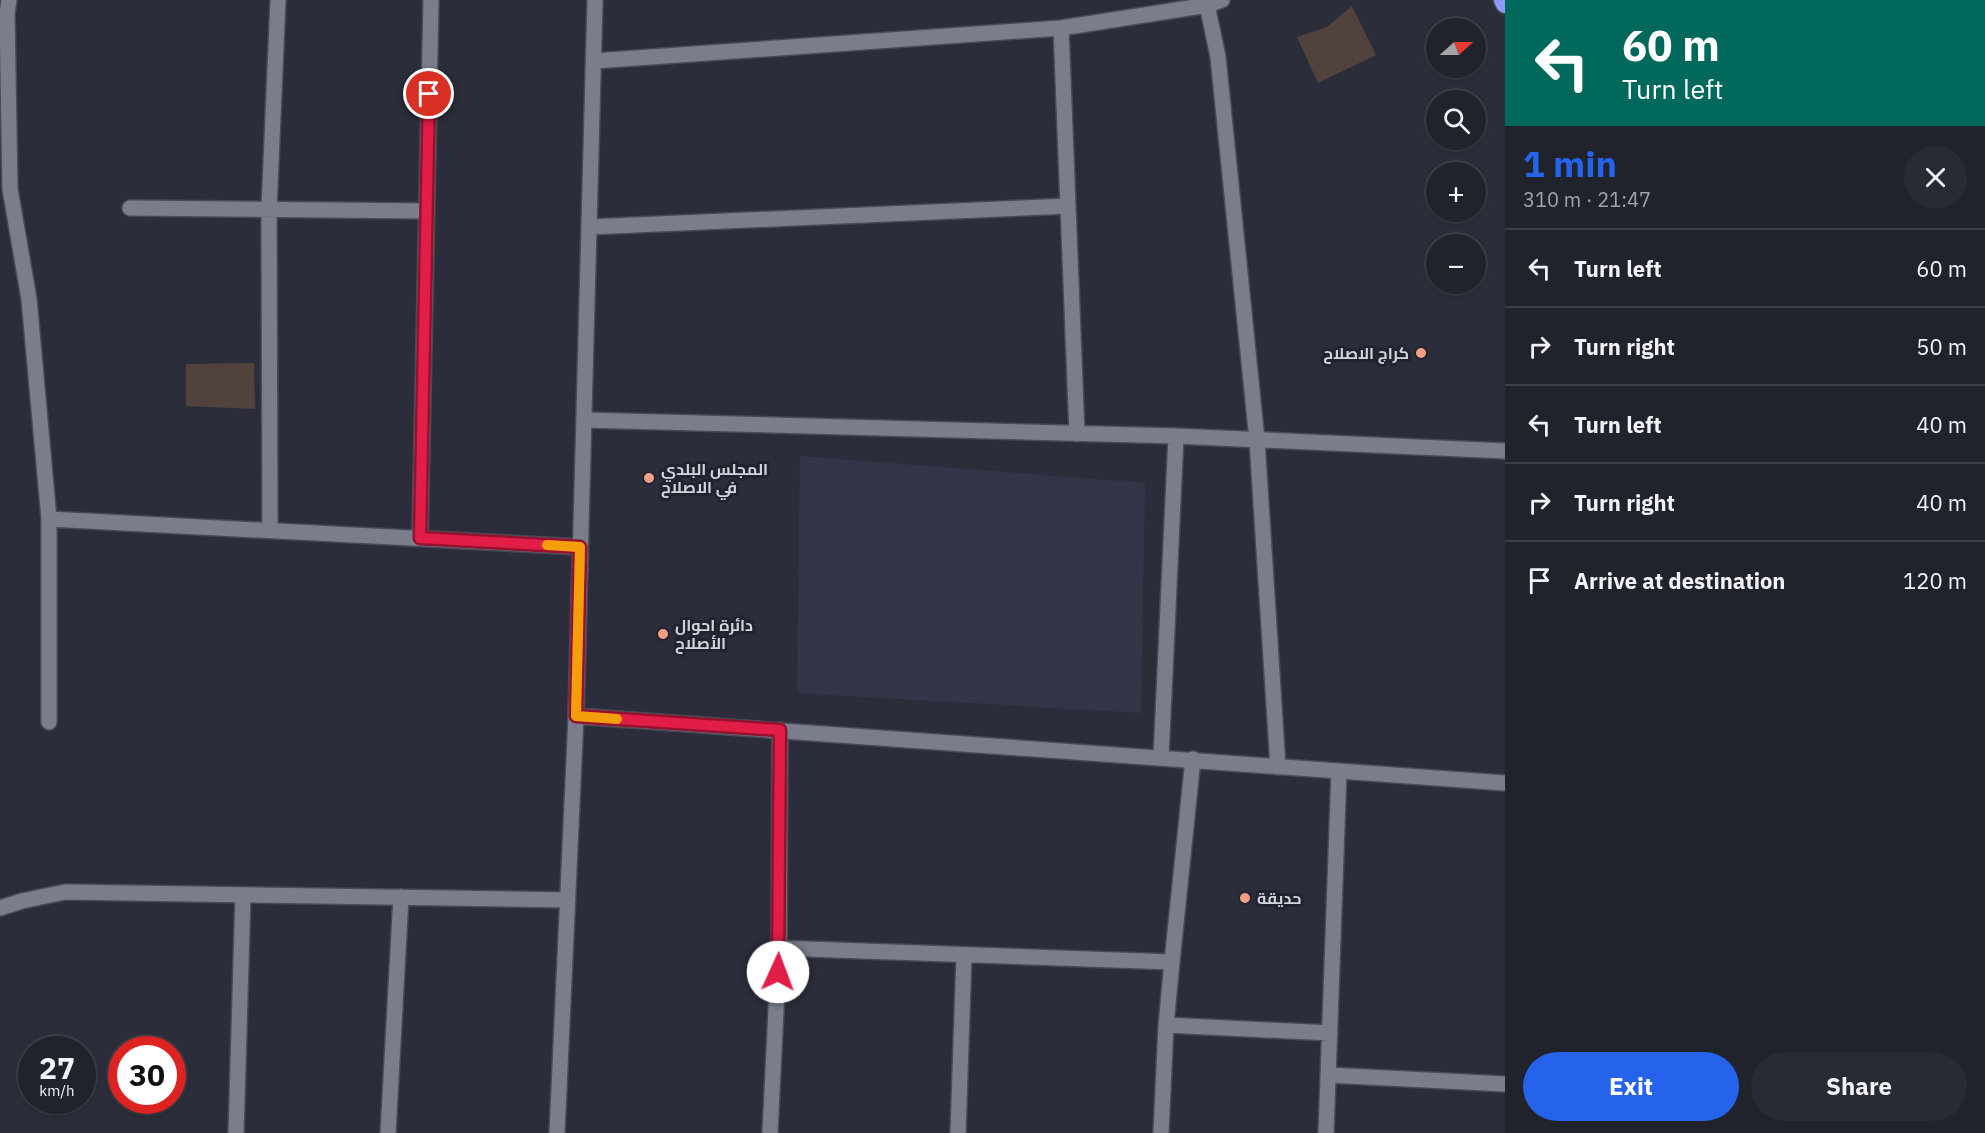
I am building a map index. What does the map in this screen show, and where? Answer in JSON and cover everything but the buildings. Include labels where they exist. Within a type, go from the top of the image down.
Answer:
[{"type":"street","points":[[9,0],[10,189],[29,299],[49,519],[49,722]]},
{"type":"street","points":[[270,530],[270,209],[278,0]]},
{"type":"street","points":[[420,538],[431,0]]},
{"type":"street","points":[[557,1133],[576,716],[595,0]]},
{"type":"street","points":[[594,61],[1061,28],[1212,2],[1257,440],[1278,767]]},
{"type":"street","points":[[1061,28],[1077,434]]},
{"type":"street","points":[[590,227],[1068,206]]},
{"type":"street","points":[[130,208],[427,211]]},
{"type":"street","points":[[584,420],[1176,436],[1505,451]]},
{"type":"street","points":[[1161,758],[1176,436]]},
{"type":"street","points":[[49,519],[580,547]]},
{"type":"street","points":[[576,716],[1505,783]]},
{"type":"street","points":[[770,1133],[779,948],[780,730]]},
{"type":"street","points":[[1161,1133],[1166,1025],[1193,759]]},
{"type":"street","points":[[1326,1133],[1339,771]]},
{"type":"street","points":[[0,908],[65,892],[568,900]]},
{"type":"street","points":[[236,1133],[243,894]]},
{"type":"street","points":[[388,1133],[401,897]]},
{"type":"street","points":[[779,948],[1172,962]]},
{"type":"street","points":[[958,1133],[964,956]]},
{"type":"street","points":[[1166,1025],[1330,1033]]},
{"type":"street","points":[[1328,1076],[1505,1084]]},
{"type":"shaded area","points":[[800,456],[1145,483],[1141,713],[797,693]]},
{"type":"slow traffic","points":[[547,545],[580,547],[576,716],[617,719]]},
{"type":"place","name":"كراج الاصلاح","points":[[1421,353]]},
{"type":"place","name":"المجلس البلدي في الاصلاح","points":[[649,478]]},
{"type":"place","name":"دائرة احوال الأصلاح","points":[[663,634]]},
{"type":"place","name":"حديقة","points":[[1245,898]]},
{"type":"route","points":[[429,94],[420,538],[580,547],[576,716],[780,730],[778,972]]}]
